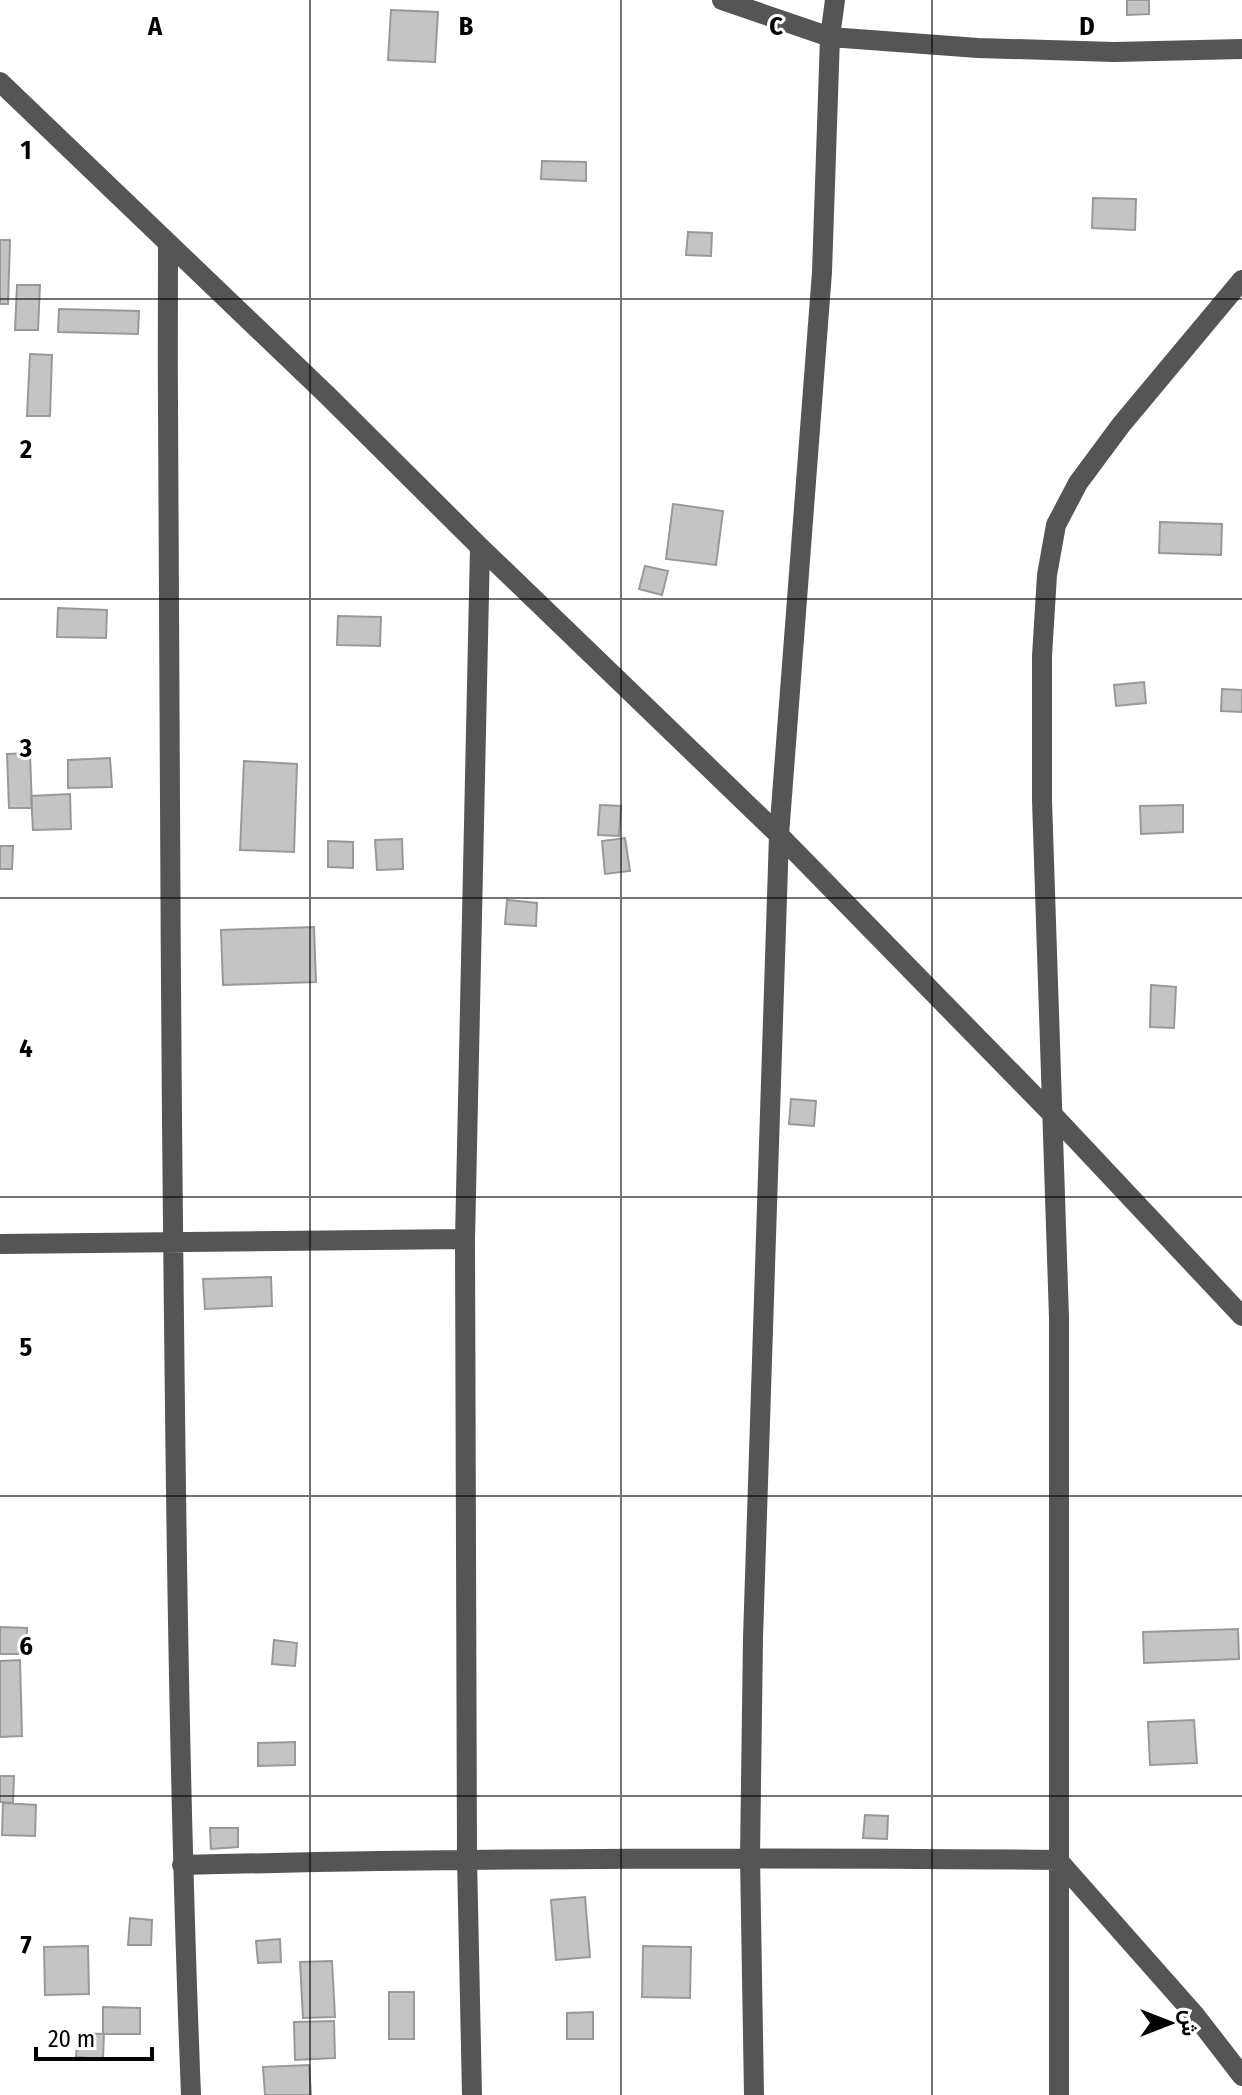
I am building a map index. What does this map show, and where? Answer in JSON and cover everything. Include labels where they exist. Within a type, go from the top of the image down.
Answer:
[{"type":"street","points":[[722,0],[830,37],[978,48],[1099,51],[1242,49]]},
{"type":"street","points":[[754,2095],[750,1857],[753,1622],[779,835],[822,272],[830,37],[835,0]]},
{"type":"street","points":[[0,82],[779,835],[1054,1116],[1242,1316]]},
{"type":"street","points":[[168,246],[167,503],[174,1244],[182,1865],[191,2095]]},
{"type":"street","points":[[1059,2095],[1059,1318],[1042,800],[1042,656],[1047,575],[1056,525],[1078,483],[1121,425],[1242,280]]},
{"type":"street","points":[[472,2095],[467,1858],[465,1239],[480,547]]},
{"type":"street","points":[[0,1244],[465,1239]]},
{"type":"street","points":[[182,1865],[467,1858],[1058,1860],[1195,2015],[1242,2076]]},
{"type":"building","points":[[1127,0],[1149,0],[1149,14],[1127,15]]},
{"type":"building","points":[[391,10],[438,12],[435,62],[388,60]]},
{"type":"building","points":[[542,161],[586,162],[586,181],[541,179]]},
{"type":"building","points":[[1093,198],[1136,199],[1135,230],[1092,228]]},
{"type":"building","points":[[688,232],[712,233],[711,256],[686,255]]},
{"type":"building","points":[[0,240],[10,240],[8,304],[0,304]]},
{"type":"building","points":[[17,285],[40,285],[38,330],[15,330]]},
{"type":"building","points":[[59,309],[139,311],[138,334],[58,332]]},
{"type":"building","points":[[30,354],[52,355],[50,416],[27,416]]},
{"type":"building","points":[[673,504],[723,511],[716,565],[666,559]]},
{"type":"building","points":[[1160,522],[1222,524],[1221,555],[1159,553]]},
{"type":"building","points":[[645,566],[668,571],[662,595],[639,589]]},
{"type":"building","points":[[58,608],[107,610],[106,638],[57,637]]},
{"type":"building","points":[[338,616],[381,617],[380,646],[337,645]]},
{"type":"building","points":[[1144,682],[1146,703],[1116,706],[1114,685]]},
{"type":"building","points":[[1222,689],[1242,690],[1242,712],[1221,711]]},
{"type":"building","points":[[30,753],[32,808],[9,808],[7,754]]},
{"type":"building","points":[[110,758],[112,787],[68,788],[68,760]]},
{"type":"building","points":[[244,761],[297,764],[294,852],[240,850]]},
{"type":"building","points":[[70,794],[71,829],[33,830],[31,796]]},
{"type":"building","points":[[600,805],[621,806],[619,836],[598,835]]},
{"type":"building","points":[[1183,805],[1183,832],[1141,834],[1140,806]]},
{"type":"building","points":[[625,838],[630,871],[605,874],[602,841]]},
{"type":"building","points":[[402,839],[403,869],[377,870],[375,840]]},
{"type":"building","points":[[328,841],[353,842],[353,868],[328,867]]},
{"type":"building","points":[[0,846],[13,846],[12,869],[0,869]]},
{"type":"building","points":[[507,900],[537,903],[536,926],[505,924]]},
{"type":"building","points":[[314,927],[316,982],[223,985],[221,930]]},
{"type":"building","points":[[1151,985],[1176,987],[1174,1028],[1150,1027]]},
{"type":"building","points":[[791,1099],[816,1101],[814,1126],[789,1124]]},
{"type":"building","points":[[271,1277],[272,1306],[205,1309],[203,1279]]},
{"type":"building","points":[[0,1627],[27,1628],[26,1654],[0,1654]]},
{"type":"building","points":[[1238,1629],[1239,1659],[1144,1663],[1143,1632]]},
{"type":"building","points":[[274,1640],[297,1643],[295,1666],[272,1664]]},
{"type":"building","points":[[20,1660],[22,1736],[0,1737],[0,1661]]},
{"type":"building","points":[[1194,1720],[1197,1763],[1150,1765],[1148,1722]]},
{"type":"building","points":[[295,1742],[295,1765],[258,1766],[258,1743]]},
{"type":"building","points":[[0,1776],[14,1776],[13,1803],[0,1802]]},
{"type":"building","points":[[3,1803],[36,1805],[35,1836],[2,1835]]},
{"type":"building","points":[[865,1815],[888,1816],[887,1839],[863,1838]]},
{"type":"building","points":[[210,1828],[238,1828],[238,1847],[211,1849]]},
{"type":"building","points":[[585,1897],[590,1957],[556,1960],[551,1900]]},
{"type":"building","points":[[130,1918],[152,1920],[151,1945],[128,1945]]},
{"type":"building","points":[[280,1939],[281,1962],[258,1963],[256,1941]]},
{"type":"building","points":[[88,1946],[89,1994],[45,1995],[44,1947]]},
{"type":"building","points":[[643,1946],[691,1947],[690,1998],[642,1997]]},
{"type":"building","points":[[332,1961],[335,2017],[303,2018],[300,1962]]},
{"type":"building","points":[[389,1992],[414,1992],[414,2039],[389,2039]]},
{"type":"building","points":[[103,2007],[140,2008],[140,2034],[103,2034]]},
{"type":"building","points":[[593,2012],[593,2039],[567,2039],[567,2013]]},
{"type":"building","points":[[334,2021],[335,2058],[295,2060],[294,2022]]},
{"type":"building","points":[[78,2033],[104,2034],[103,2059],[76,2057]]},
{"type":"building","points":[[309,2065],[311,2095],[265,2095],[263,2067]]}]
